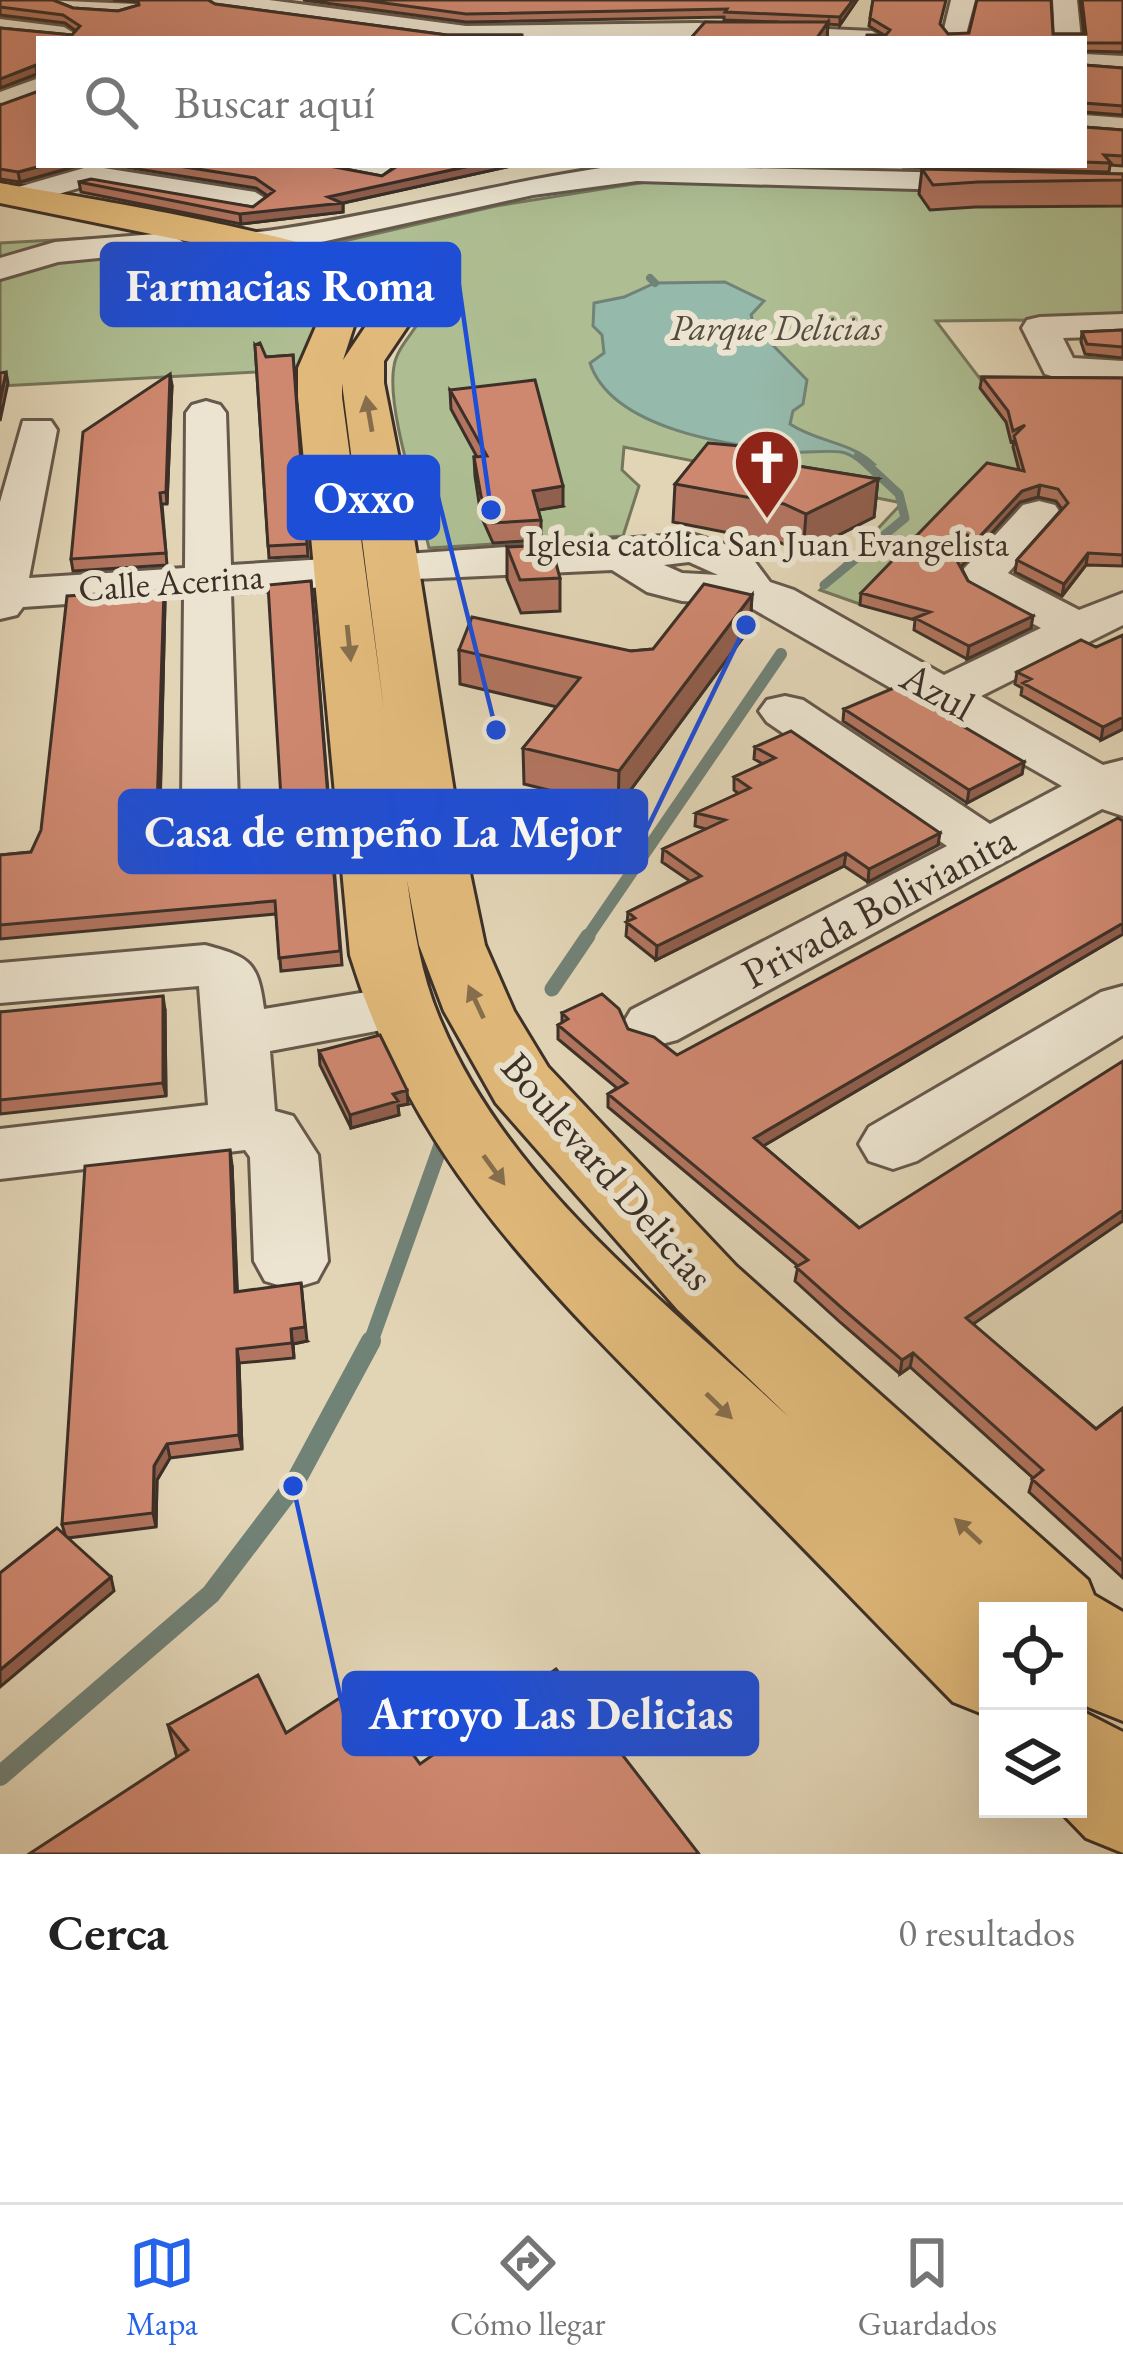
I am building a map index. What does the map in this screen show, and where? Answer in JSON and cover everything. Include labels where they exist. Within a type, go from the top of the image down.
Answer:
[{"type":"main road","name":"Boulevard Delicias","points":[[8,187],[215,237],[335,291],[340,299],[319,368],[426,811],[452,945],[479,1011],[522,1085],[707,1288],[1044,1602]]},
{"type":"main road","name":"Boulevard Delicias","points":[[367,569],[384,955],[398,1008],[446,1103],[521,1206],[979,1661]]},
{"type":"main road","points":[[1087,1641],[1123,1675]]},
{"type":"main road","points":[[1087,1767],[1123,1802]]},
{"type":"street","points":[[54,0],[126,9]]},
{"type":"street","points":[[216,0],[470,14]]},
{"type":"street","points":[[956,33],[963,0]]},
{"type":"street","points":[[1065,0],[1068,36]]},
{"type":"street","points":[[528,4],[547,15],[538,36]]},
{"type":"street","points":[[314,36],[378,6],[451,34],[509,36]]},
{"type":"street","points":[[195,20],[297,36]]},
{"type":"street","points":[[0,26],[64,35]]},
{"type":"street","points":[[561,36],[877,30]]},
{"type":"street","points":[[1087,62],[1123,64]]},
{"type":"street","points":[[0,106],[36,88]]},
{"type":"street","points":[[0,106],[36,116]]},
{"type":"street","points":[[1087,124],[1123,127]]},
{"type":"street","points":[[150,185],[188,168]]},
{"type":"street","points":[[357,168],[382,172]]},
{"type":"street","points":[[991,168],[1123,174]]},
{"type":"street","points":[[0,269],[55,252],[215,237],[569,170],[695,170],[1123,186]]},
{"type":"street","points":[[8,187],[82,176],[150,185],[215,237]]},
{"type":"street","points":[[1123,325],[1040,328],[1058,366],[1123,373]]},
{"type":"street","points":[[206,413],[210,802]]},
{"type":"street","points":[[1,598],[38,430]]},
{"type":"street","points":[[1040,514],[983,572],[984,579],[1077,628]]},
{"type":"street","name":"Azul","points":[[367,569],[622,556],[648,578],[675,588],[751,587],[1116,787]]},
{"type":"street","name":"Calle Acerina","points":[[1,598],[367,569]]},
{"type":"street","points":[[945,694],[1123,607]]},
{"type":"street","points":[[785,711],[988,847]]},
{"type":"street","name":"Privada Bolivianita","points":[[654,1025],[988,847],[1116,787]]},
{"type":"street","points":[[0,983],[184,966],[219,968],[229,976],[243,1125]]},
{"type":"street","points":[[893,1144],[1123,1007]]},
{"type":"street","points":[[236,1035],[398,1008]]},
{"type":"street","points":[[0,1178],[1,1154],[243,1125],[280,1142],[291,1261]]},
{"type":"green space","name":"Parque Delicias","points":[[652,181],[1123,194],[1123,319],[936,321],[1064,489],[990,470],[868,607],[820,590],[902,503],[624,447],[622,470],[639,486],[623,536],[429,548],[399,431],[393,384],[397,357],[425,312],[429,292],[391,272],[305,250],[496,206]]},
{"type":"green space","points":[[91,238],[338,291],[331,368],[0,386],[0,243]]},
{"type":"shaded area","points":[[725,282],[764,301],[751,315],[754,326],[807,380],[803,404],[793,411],[790,424],[874,464],[841,452],[794,452],[708,439],[648,419],[603,386],[590,363],[604,353],[602,335],[593,326],[594,303],[624,297],[655,283]]},
{"type":"building","points":[[0,0],[53,0],[73,8],[118,11],[139,5],[138,0],[208,0],[447,35],[522,35],[36,36],[36,65],[0,79],[0,28],[72,35],[80,26],[63,15],[0,7]]},
{"type":"building","points":[[362,0],[853,0],[840,17],[725,12],[727,9],[466,14]]},
{"type":"building","points":[[873,0],[946,0],[940,24],[948,34],[969,33],[977,0],[1051,0],[1053,34],[1086,34],[1082,0],[1123,0],[1123,43],[1087,43],[1087,36],[867,36],[886,35],[890,30],[870,18]]},
{"type":"building","points":[[705,22],[828,22],[818,36],[693,36]]},
{"type":"building","points":[[1087,65],[1123,68],[1123,106],[1087,103]]},
{"type":"building","points":[[36,92],[36,167],[18,172],[0,169],[0,105]]},
{"type":"building","points":[[1087,127],[1123,130],[1123,156],[1104,155],[1111,163],[1087,162]]},
{"type":"building","points":[[191,168],[340,168],[382,176],[394,168],[460,168],[328,197],[342,203],[240,214],[79,182],[91,179],[253,207],[274,191],[255,178]]},
{"type":"building","points":[[922,169],[1123,174],[1123,180],[933,185]]},
{"type":"building","points":[[1123,330],[1123,347],[1087,344],[1082,332]]},
{"type":"building","points":[[260,343],[266,357],[293,355],[307,544],[268,546],[255,345]]},
{"type":"building","points":[[170,374],[166,492],[160,493],[166,553],[71,559],[83,432]]},
{"type":"building","points":[[982,377],[1123,378],[1123,555],[1088,553],[1064,584],[1017,560],[1068,503],[1058,489],[1040,485],[1022,491],[957,561],[968,581],[1033,616],[969,646],[915,618],[930,612],[861,593],[987,463],[1024,471],[1014,436],[1025,425],[1013,431],[1008,411]]},
{"type":"building","points":[[535,380],[563,486],[533,491],[541,520],[492,523],[474,457],[487,456],[450,390]]},
{"type":"building","points":[[708,443],[773,449],[773,462],[878,479],[806,514],[784,504],[675,484]]},
{"type":"building","points":[[551,545],[560,578],[520,580],[507,547]]},
{"type":"building","points":[[311,581],[340,951],[279,958],[275,901],[0,925],[0,855],[31,852],[41,830],[67,596],[164,590],[156,842],[283,831],[268,585]]},
{"type":"building","points":[[704,584],[752,595],[619,771],[523,748],[580,678],[459,650],[472,617],[631,651],[653,649]]},
{"type":"building","points":[[1123,635],[1123,717],[1103,727],[1023,683],[1031,679],[1017,672],[1081,640],[1096,647]]},
{"type":"building","points":[[896,687],[1024,762],[969,790],[844,709]]},
{"type":"building","points":[[791,731],[940,833],[869,869],[846,853],[657,946],[626,922],[635,918],[628,912],[701,876],[663,849],[725,820],[696,813],[750,788],[734,777],[775,758],[755,747]]},
{"type":"building","points":[[1118,818],[1123,821],[1123,923],[754,1138],[859,1228],[1123,1061],[1123,1210],[966,1318],[1096,1429],[1123,1408],[1123,1561],[1032,1479],[1043,1470],[913,1353],[902,1360],[796,1267],[808,1260],[608,1094],[627,1083],[558,1025],[568,1019],[562,1013],[602,994],[619,1009],[628,1029],[654,1037],[677,1055]]},
{"type":"building","points":[[163,996],[163,1083],[0,1100],[0,1012]]},
{"type":"building","points":[[380,1035],[407,1090],[393,1094],[398,1101],[350,1115],[319,1051]]},
{"type":"building","points":[[230,1150],[235,1292],[301,1283],[305,1327],[291,1329],[292,1343],[237,1349],[239,1435],[167,1444],[154,1466],[153,1513],[62,1524],[85,1166]]},
{"type":"building","points":[[57,1528],[111,1577],[0,1670],[0,1573]]},
{"type":"building","points":[[556,1669],[699,1854],[29,1854],[188,1750],[168,1725],[258,1675],[286,1733],[361,1684],[420,1764]]},
{"type":"waterway","points":[[650,278],[655,283]]},
{"type":"waterway","points":[[824,585],[905,518],[899,494],[858,456]]},
{"type":"waterway","points":[[586,939],[781,654]]},
{"type":"waterway","points":[[552,989],[588,936]]},
{"type":"waterway","points":[[370,1344],[441,1145]]},
{"type":"waterway","points":[[0,1776],[211,1594],[293,1486],[371,1341]]},
{"type":"place","name":"Farmacias Roma","points":[[491,510]]},
{"type":"place","name":"Iglesia católica San Juan Evangelista","points":[[767,521]]},
{"type":"place","name":"Casa de empeño La Mejor","points":[[746,625]]},
{"type":"place","name":"Oxxo","points":[[496,730]]},
{"type":"place","name":"Arroyo Las Delicias","points":[[293,1486]]}]
